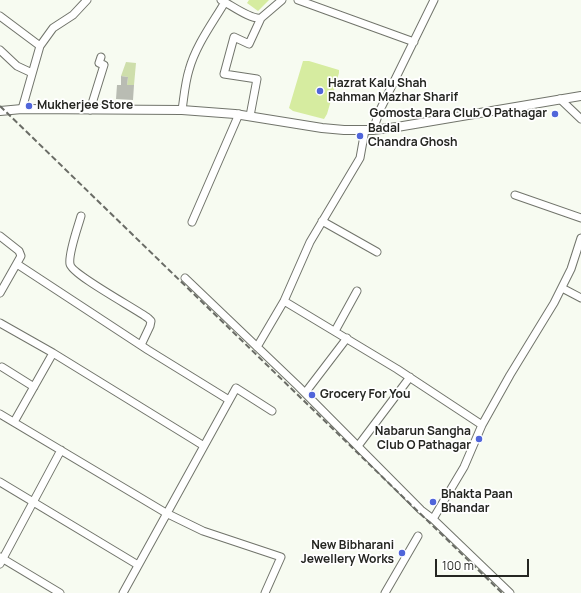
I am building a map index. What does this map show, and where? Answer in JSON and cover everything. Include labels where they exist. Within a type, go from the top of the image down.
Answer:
[{"type":"street","points":[[22,109],[40,46],[53,28],[73,15],[87,0]]},
{"type":"street","points":[[234,7],[240,0]]},
{"type":"street","points":[[250,116],[257,79],[224,74],[234,37],[249,44],[262,18],[282,0]]},
{"type":"street","points":[[298,0],[414,42]]},
{"type":"street","points":[[257,347],[284,301],[310,242],[360,158],[369,130],[434,0]]},
{"type":"street","points":[[182,110],[189,71],[193,59],[223,1],[254,18],[262,18]]},
{"type":"street","points":[[0,16],[40,46]]},
{"type":"street","points":[[0,50],[17,66],[32,73]]},
{"type":"street","points":[[90,110],[104,65],[99,63],[102,57]]},
{"type":"street","points":[[0,111],[22,109],[182,110],[239,114],[322,128],[369,130],[397,127],[581,96]]},
{"type":"street","points":[[560,99],[581,119]]},
{"type":"street","points":[[192,222],[239,114]]},
{"type":"street","points":[[515,195],[581,218]]},
{"type":"street","points":[[81,216],[70,257],[72,269],[151,321],[141,345]]},
{"type":"street","points":[[322,221],[377,252]]},
{"type":"street","points":[[0,236],[19,251],[21,256],[0,293]]},
{"type":"street","points":[[433,519],[464,467],[482,425],[562,288],[571,269],[580,242]]},
{"type":"street","points":[[17,264],[141,345],[230,400]]},
{"type":"street","points":[[185,278],[305,393],[421,510],[433,519],[510,593]]},
{"type":"street","points":[[562,288],[581,298]]},
{"type":"street","points":[[335,331],[357,291]]},
{"type":"street","points":[[284,301],[410,377],[482,425]]},
{"type":"street","points":[[0,323],[53,353],[204,446]]},
{"type":"street","points":[[305,393],[347,338]]},
{"type":"street","points":[[14,422],[53,353]]},
{"type":"street","points":[[2,367],[34,387]]},
{"type":"street","points":[[358,446],[410,377]]},
{"type":"street","points":[[123,593],[236,388],[272,411]]},
{"type":"street","points":[[0,414],[166,513],[202,531],[281,557],[265,593]]},
{"type":"street","points":[[60,593],[1,560],[61,450]]},
{"type":"street","points":[[0,482],[138,565]]},
{"type":"street","points":[[385,593],[418,536]]},
{"type":"shaded area","points":[[249,0],[269,0],[258,11],[247,3]]},
{"type":"shaded area","points":[[303,61],[309,61],[339,70],[327,114],[324,119],[293,111],[289,108]]},
{"type":"shaded area","points":[[126,62],[136,63],[134,85],[127,85],[128,77],[121,76]]},
{"type":"building","points":[[121,76],[128,77],[127,85],[134,85],[133,100],[116,99],[117,85],[121,85]]},
{"type":"railway","points":[[0,106],[502,593]]},
{"type":"place","name":"Hazrat Kalu Shah Rahman Mazhar Sharif","points":[[320,91]]},
{"type":"place","name":"Mukherjee Store","points":[[29,106]]},
{"type":"place","name":"Gomosta Para Club O Pathagar","points":[[555,114]]},
{"type":"place","name":"Badal Chandra Ghosh","points":[[360,136]]},
{"type":"place","name":"Grocery For You","points":[[312,395]]},
{"type":"place","name":"Nabarun Sangha Club O Pathagar","points":[[479,439]]},
{"type":"place","name":"Bhakta Paan Bhandar","points":[[433,502]]},
{"type":"place","name":"New Bibharani Jewellery Works","points":[[402,553]]}]
